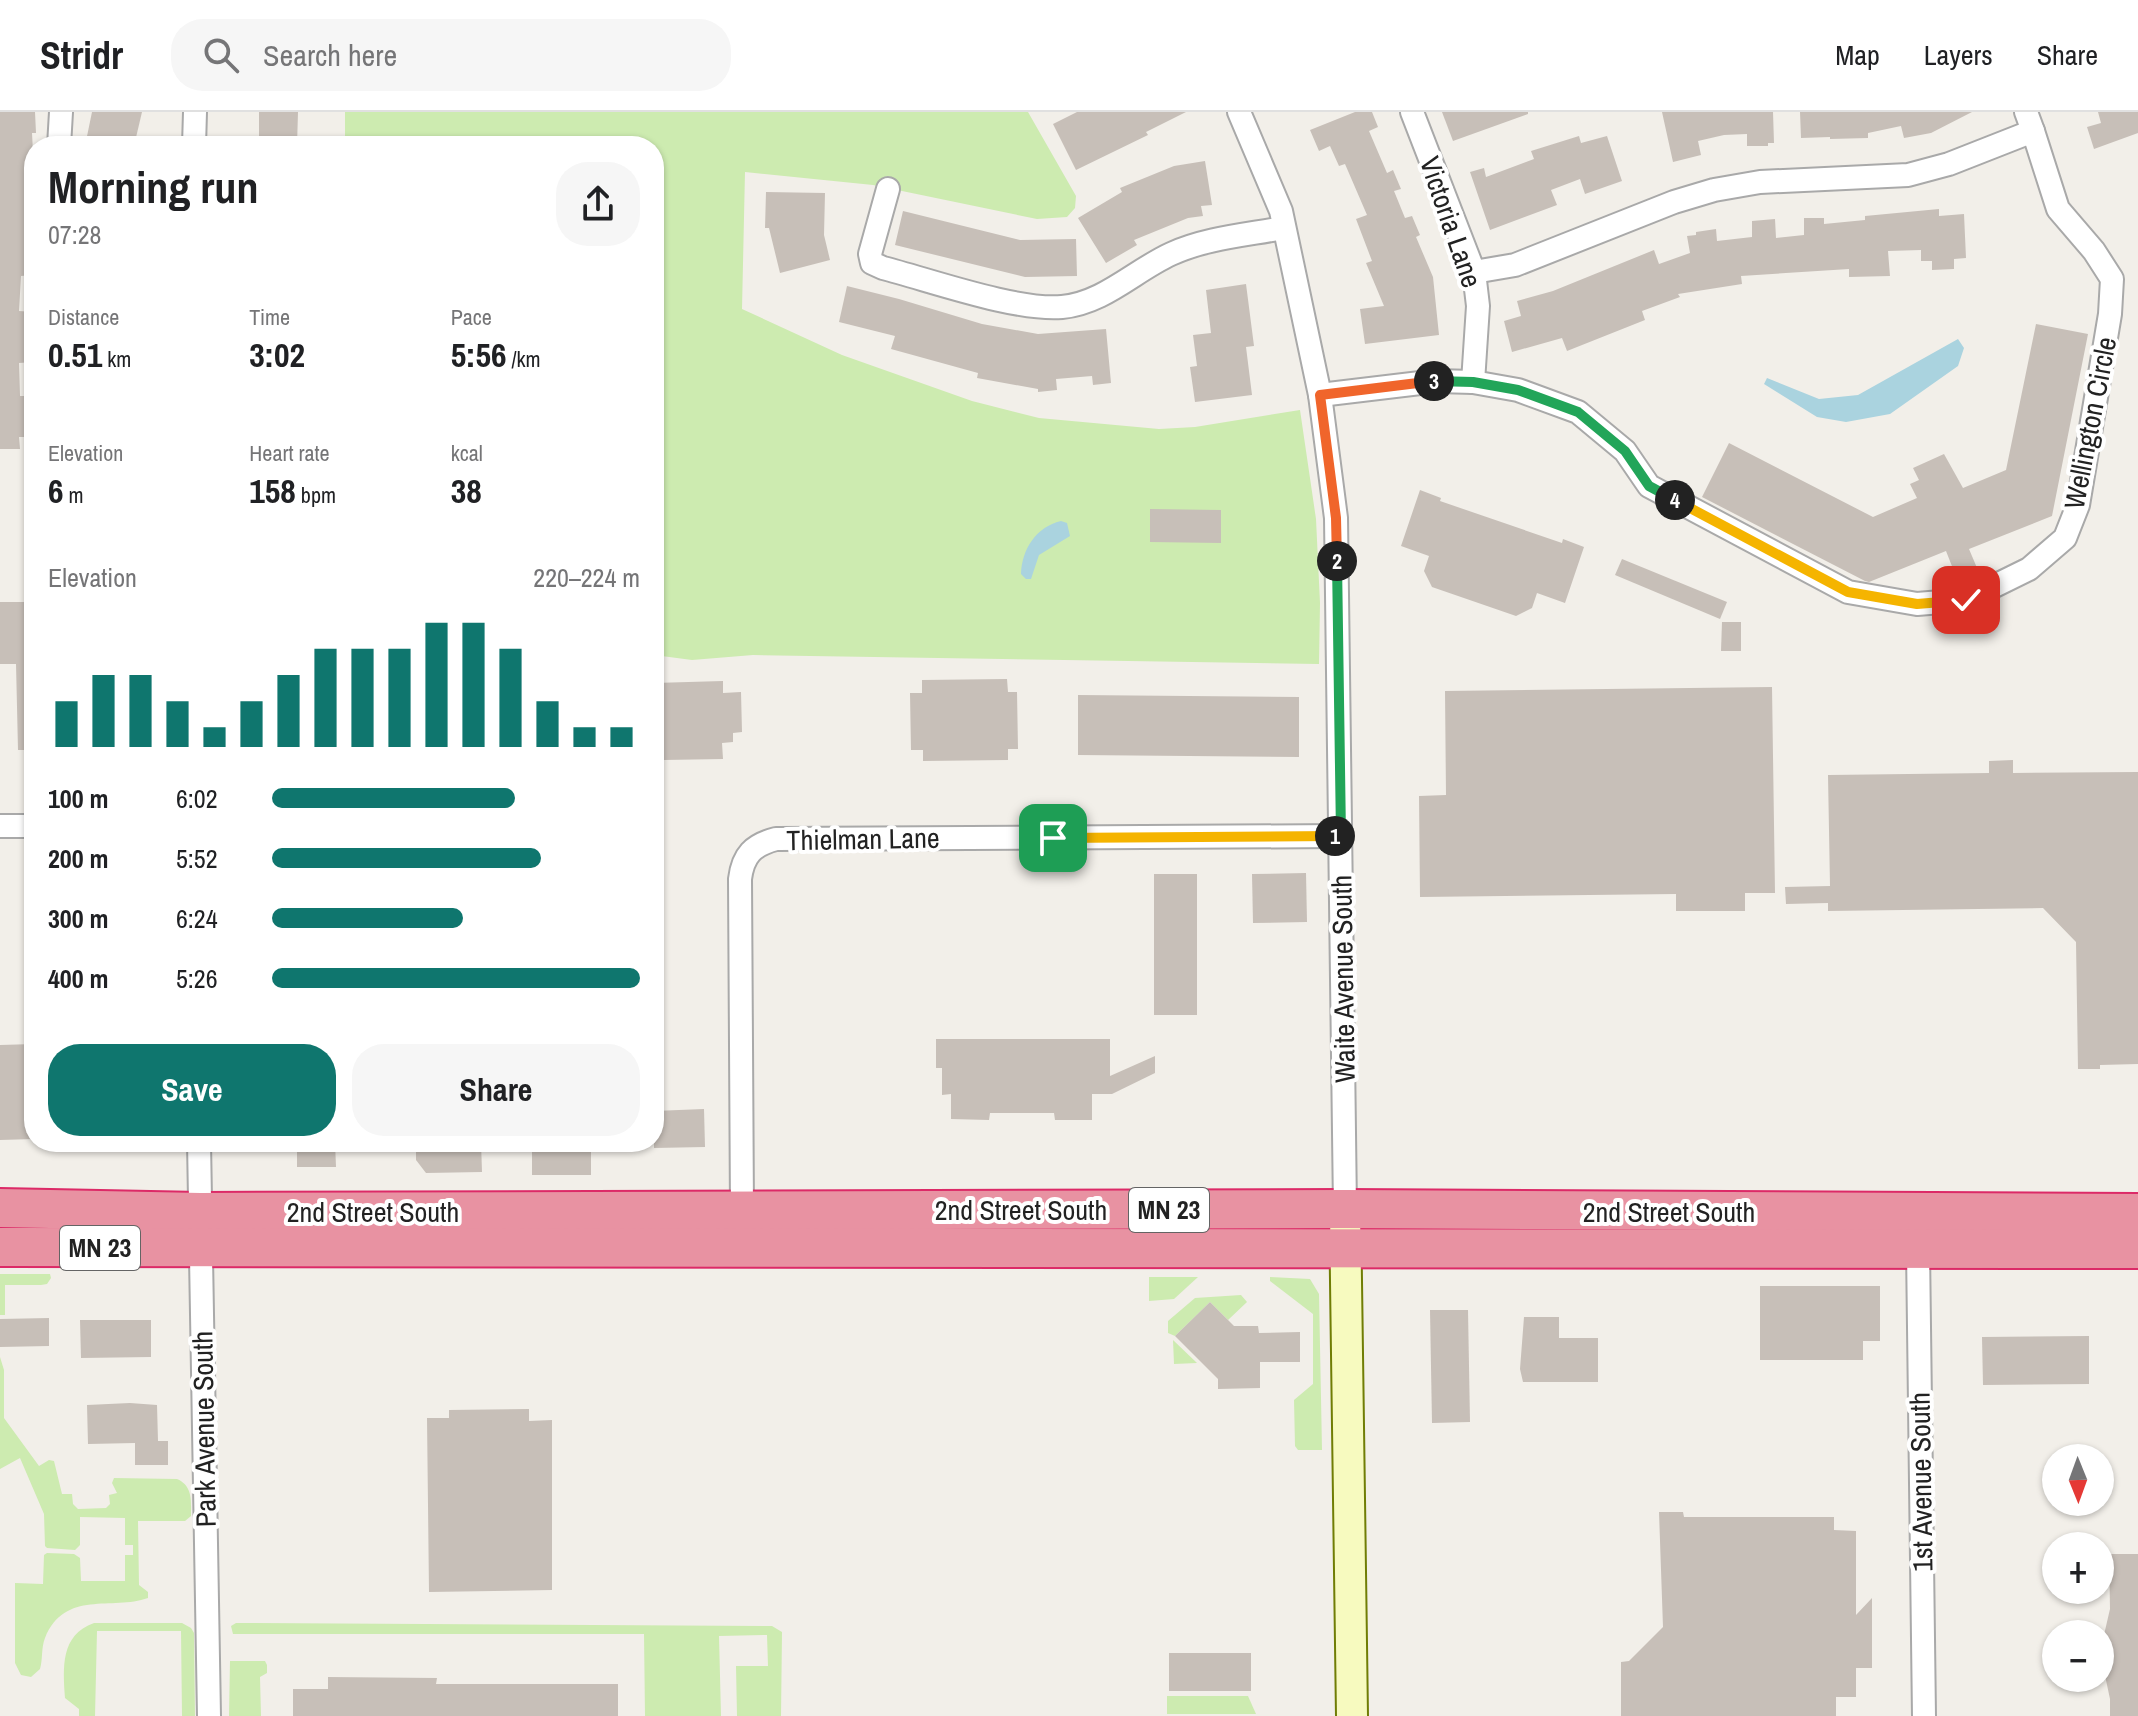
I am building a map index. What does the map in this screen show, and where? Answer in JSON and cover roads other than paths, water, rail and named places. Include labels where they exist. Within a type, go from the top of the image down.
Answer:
[{"type":"highway","name":"2nd Street South","points":[[0,1208],[200,1230],[1345,1249],[2138,1249]]},
{"type":"highway","name":"2nd Street South","points":[[3,1251],[200,1230],[742,1211],[1345,1209],[2138,1213]]},
{"type":"street","points":[[60,136],[61,112]]},
{"type":"street","points":[[194,136],[195,112]]},
{"type":"street","name":"Victoria Lane","points":[[1412,112],[1474,272],[1478,306],[1473,382]]},
{"type":"street","name":"Waite Avenue South","points":[[1248,114],[1281,211],[1307,325],[1320,395],[1336,518],[1352,1716]]},
{"type":"street","points":[[1474,272],[1515,265],[1674,202],[1714,190],[1760,182],[1908,175],[1949,164],[2030,122]]},
{"type":"street","name":"Wellington Circle","points":[[1320,395],[1437,381],[1473,382],[1518,390],[1578,412],[1625,451],[1649,486],[1848,592],[1917,604],[1966,600],[2029,569],[2065,538],[2078,505],[2110,314],[2112,279],[2094,251],[2058,209],[2030,122]]},
{"type":"street","points":[[888,189],[870,254],[872,263],[1035,306],[1062,307],[1090,300],[1168,255],[1196,244],[1283,228]]},
{"type":"street","points":[[0,826],[24,826]]},
{"type":"street","name":"Thielman Lane","points":[[742,1211],[740,879],[742,864],[750,851],[761,843],[790,839],[1341,836]]},
{"type":"street","name":"Park Avenue South","points":[[199,1152],[209,1716]]},
{"type":"street","name":"1st Avenue South","points":[[1918,1249],[1924,1716]]},
{"type":"water","points":[[1958,339],[1964,348],[1958,366],[1890,414],[1846,422],[1817,417],[1764,384],[1767,378],[1819,399],[1858,395]]},
{"type":"water","points":[[1061,521],[1067,523],[1070,536],[1039,555],[1031,579],[1026,579],[1021,574],[1022,565],[1032,540],[1044,528]]}]
